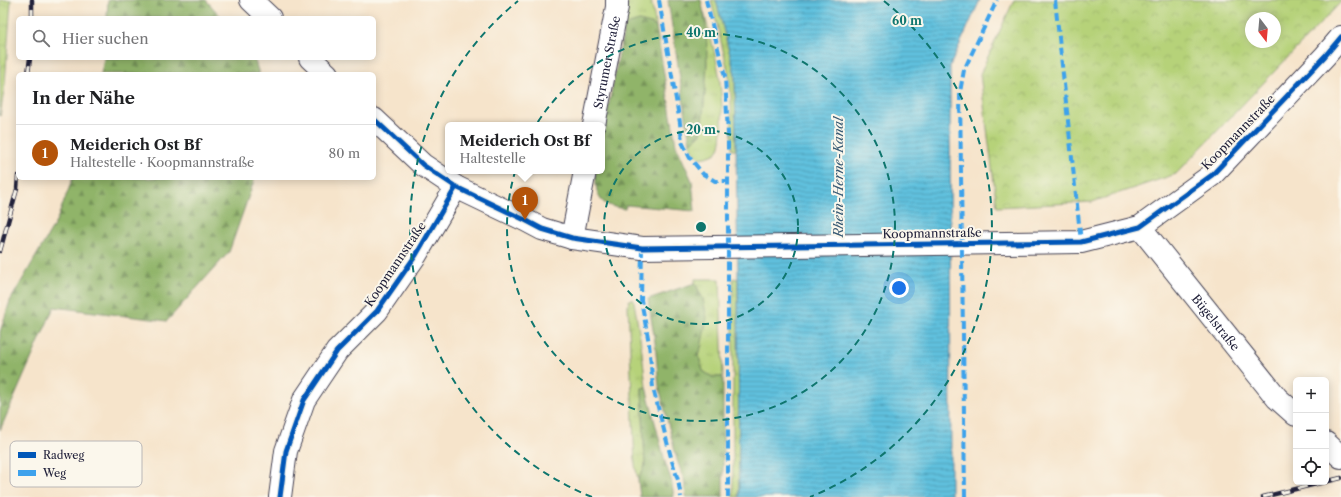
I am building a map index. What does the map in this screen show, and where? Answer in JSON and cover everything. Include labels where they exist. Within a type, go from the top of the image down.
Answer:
[{"type":"street","points":[[252,0],[268,16]]},
{"type":"street","name":"Styrumer Straße","points":[[595,122],[617,7],[617,0]]},
{"type":"street","name":"Koopmannstraße","points":[[376,121],[423,165],[456,187],[542,229],[572,238],[642,248],[992,242],[1081,242],[1140,227],[1212,175],[1325,56],[1341,37]]},
{"type":"street","points":[[312,60],[325,72]]},
{"type":"street","points":[[572,238],[584,174]]},
{"type":"street","name":"Koopmannstraße","points":[[280,497],[286,451],[304,400],[337,351],[377,311],[416,255],[456,187]]},
{"type":"street","name":"Bügelstraße","points":[[1140,227],[1277,398],[1294,413]]},
{"type":"street","points":[[1329,446],[1341,457]]},
{"type":"green space","points":[[0,0],[11,0],[5,84],[0,116]]},
{"type":"green space","points":[[108,0],[206,0],[220,16],[107,16]]},
{"type":"green space","points":[[628,0],[651,0],[656,27],[651,24],[624,29]]},
{"type":"green space","points":[[668,0],[701,0],[704,16],[707,67],[701,134],[690,143]]},
{"type":"green space","points":[[711,0],[716,0],[735,74],[736,150],[732,150],[729,75]]},
{"type":"green space","points":[[1014,0],[1341,0],[1341,2],[1176,174],[1092,202],[997,207],[980,74]]},
{"type":"green space","points":[[704,12],[719,75],[722,103],[722,127],[720,147],[717,152],[700,158],[694,152],[690,143],[701,134],[707,66]]},
{"type":"green space","points":[[639,21],[656,27],[676,145],[692,181],[695,211],[626,205],[625,209],[619,208],[604,203],[597,191],[596,174],[605,174],[605,124],[624,29],[629,24]]},
{"type":"green space","points":[[104,60],[255,60],[258,72],[101,72]]},
{"type":"green space","points":[[72,180],[254,180],[229,252],[167,321],[54,307],[0,430],[0,332],[10,301],[56,222]]},
{"type":"green space","points":[[733,278],[738,279],[739,497],[733,497]]},
{"type":"green space","points":[[695,279],[720,279],[723,377],[712,377],[703,371],[699,357],[702,340],[703,299],[695,283]]},
{"type":"green space","points":[[695,283],[703,299],[707,318],[699,357],[703,371],[712,377],[723,377],[723,497],[686,497],[684,479],[677,460],[659,386],[655,342],[648,299]]},
{"type":"green space","points":[[633,299],[634,302],[646,387],[642,388],[645,466],[638,480],[635,465],[628,305],[629,300]]},
{"type":"green space","points":[[646,387],[665,462],[671,479],[674,497],[640,497],[638,480],[645,466],[642,388]]},
{"type":"water","name":"Rhein-Herne-Kanal","points":[[716,0],[980,0],[950,66],[951,497],[739,497],[735,74]]},
{"type":"railway","points":[[32,0],[32,16]]},
{"type":"railway","points":[[28,72],[30,60]]},
{"type":"railway","points":[[0,251],[17,189],[18,180]]},
{"type":"railway","points":[[1263,497],[1341,478]]},
{"type":"marked path","points":[[659,0],[682,142],[690,158],[703,174],[715,181],[728,181]]},
{"type":"marked path","points":[[706,0],[725,77],[728,134],[728,497]]},
{"type":"marked path","points":[[965,497],[960,92],[964,70],[997,0]]},
{"type":"marked path","points":[[1055,0],[1081,242]]},
{"type":"marked path","points":[[642,248],[641,300],[649,343],[653,388],[678,480],[681,497]]},
{"type":"cycle path","points":[[376,121],[423,165],[456,187],[542,229],[572,238],[642,248],[1081,242],[1140,227],[1212,175],[1325,56],[1341,37]]},
{"type":"cycle path","points":[[280,497],[286,451],[304,400],[337,351],[377,311],[416,255],[456,187]]},
{"type":"place","name":"Meiderich Ost Bf","points":[[525,220]]}]
